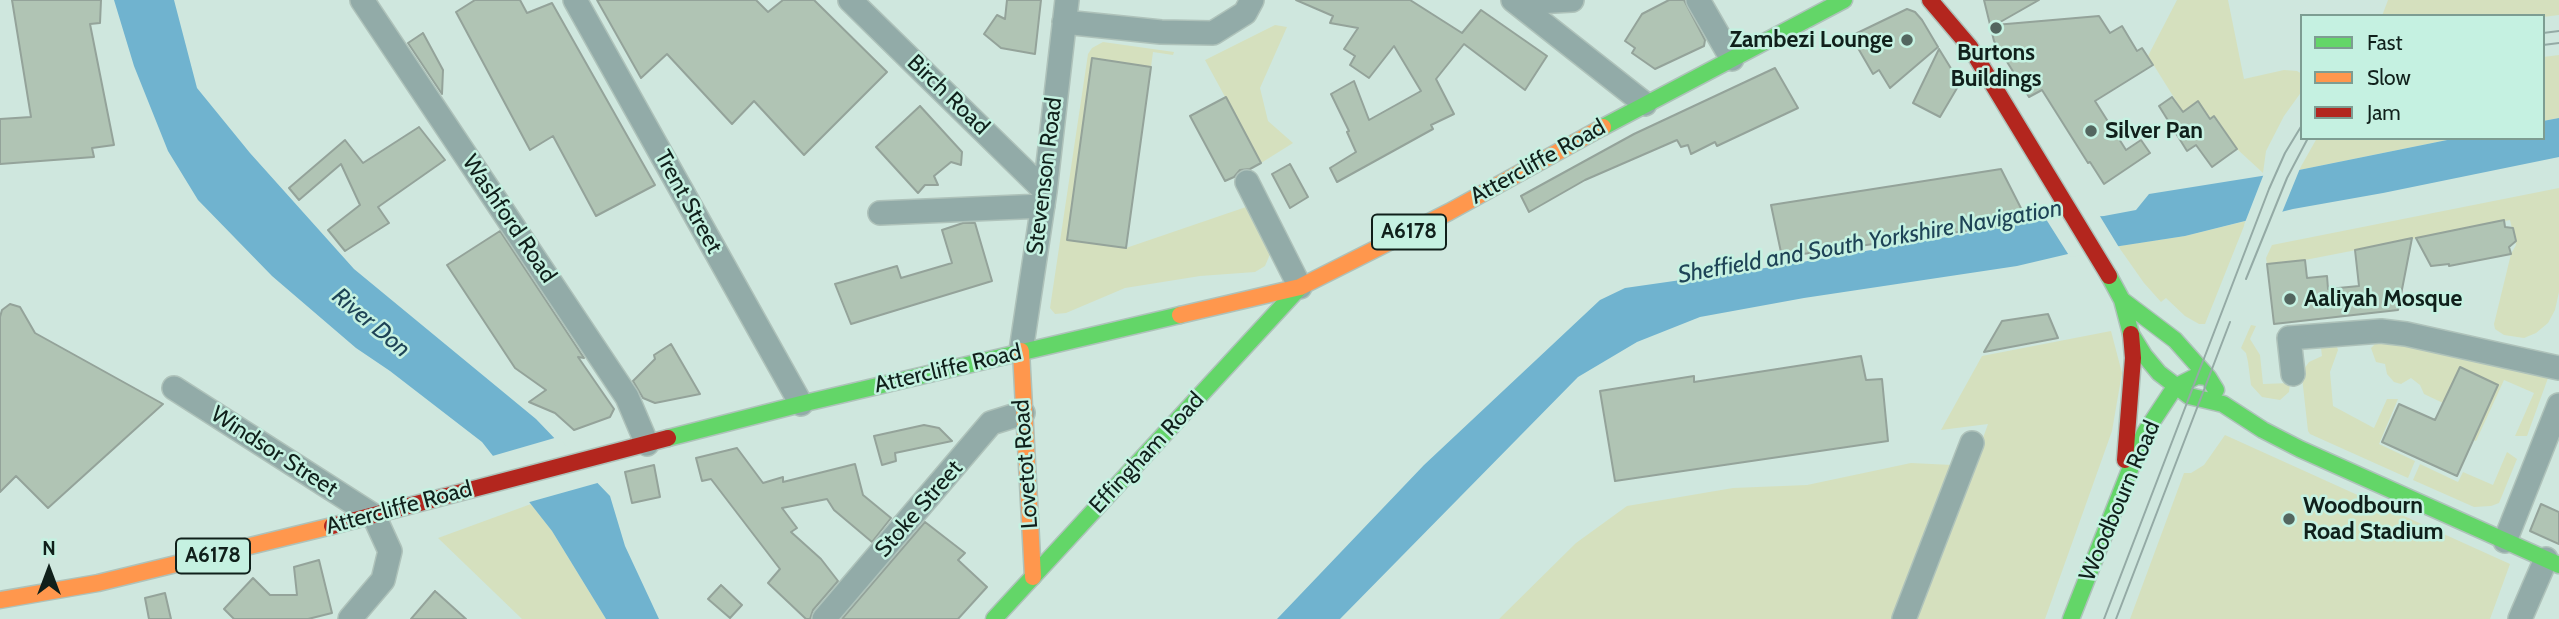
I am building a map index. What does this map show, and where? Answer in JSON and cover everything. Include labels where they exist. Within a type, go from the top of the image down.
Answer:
[{"type":"main road","name":"Attercliffe Road","points":[[0,600],[98,583],[374,516],[801,404],[1300,287],[1449,212],[1645,104],[1844,0]]},
{"type":"main road","points":[[1930,0],[1970,47],[2103,264],[2122,300],[2131,334],[2133,358],[2124,480]]},
{"type":"main road","points":[[1964,16],[1970,47]]},
{"type":"main road","name":"Effingham Road","points":[[994,619],[1300,287]]},
{"type":"main road","points":[[2122,300],[2175,340],[2208,377],[2223,404]]},
{"type":"main road","points":[[2143,317],[2171,364],[2175,387]]},
{"type":"main road","points":[[2131,334],[2144,355],[2175,387],[2199,400],[2223,404],[2263,430],[2300,449],[2552,562]]},
{"type":"main road","name":"Lovetot Road","points":[[1021,351],[1033,577]]},
{"type":"main road","points":[[2175,387],[2197,376],[2208,377]]},
{"type":"main road","name":"Woodbourn Road","points":[[2071,619],[2144,434],[2175,387]]},
{"type":"main road","points":[[1030,518],[1053,525],[1081,525]]},
{"type":"street","name":"Washford Road","points":[[362,0],[627,397],[647,444]]},
{"type":"street","name":"Trent Street","points":[[575,0],[801,404]]},
{"type":"street","name":"Birch Road","points":[[850,0],[1044,198]]},
{"type":"street","points":[[1065,11],[1161,32],[1213,33],[1245,13],[1252,0]]},
{"type":"street","points":[[1516,1],[1572,0]]},
{"type":"street","points":[[1699,0],[1732,60]]},
{"type":"street","points":[[1516,1],[1645,104]]},
{"type":"street","name":"Stevenson Road","points":[[1021,351],[1044,198],[1065,11]]},
{"type":"street","points":[[1247,182],[1300,287]]},
{"type":"street","points":[[880,213],[1044,198]]},
{"type":"street","points":[[2293,374],[2289,338],[2381,331],[2399,332],[2559,368]]},
{"type":"street","name":"Windsor Street","points":[[174,388],[374,516]]},
{"type":"street","points":[[2505,541],[2559,405]]},
{"type":"street","name":"Stoke Street","points":[[824,619],[991,424],[1023,413]]},
{"type":"street","points":[[1905,619],[1972,443]]},
{"type":"street","points":[[350,619],[383,580],[390,551],[374,516]]},
{"type":"street","points":[[2520,619],[2552,562]]},
{"type":"green space","points":[[2177,0],[2228,0],[2244,79],[2284,70],[2300,73],[2300,94],[2284,116],[2266,151],[2263,173],[2237,149],[2215,116],[2211,119],[2198,101],[2183,112],[2148,56]]},
{"type":"green space","points":[[2388,0],[2559,0],[2559,15],[2545,17],[2545,14],[2383,14]]},
{"type":"green space","points":[[1275,25],[1287,27],[1260,88],[1268,121],[1293,143],[1261,163],[1205,60]]},
{"type":"green space","points":[[1103,42],[1174,52],[1173,55],[1153,52],[1151,67],[1092,59],[1067,240],[1126,248],[1249,206],[1271,252],[1265,266],[1255,272],[1200,276],[1125,288],[1066,313],[1055,314],[1050,308],[1088,54],[1092,48]]},
{"type":"green space","points":[[2559,55],[2559,118],[2545,121],[2545,57]]},
{"type":"green space","points":[[2316,140],[2447,140],[2299,170]]},
{"type":"green space","points":[[2559,188],[2559,292],[2555,310],[2548,323],[2536,333],[2524,338],[2504,335],[2495,329],[2494,324],[2511,254],[2516,245],[2510,220],[2305,260],[2267,264],[2266,258],[2272,245]]},
{"type":"green space","points":[[2246,221],[2205,324],[2199,324],[2185,316],[2166,298],[2161,302],[2118,246],[2185,236]]},
{"type":"green space","points":[[2251,325],[2256,326],[2250,339],[2260,355],[2263,384],[2290,383],[2289,392],[2280,400],[2262,397],[2251,385],[2246,353],[2241,348]]},
{"type":"green space","points":[[2111,331],[2122,373],[2112,431],[2045,619],[1499,619],[1576,543],[1627,506],[1733,488],[1807,485],[1911,463],[1973,466],[1988,424],[1941,430],[1982,356]]},
{"type":"green space","points":[[2387,341],[2548,378],[2527,436],[2515,436],[2534,393],[2504,380],[2476,441],[2473,440],[2498,385],[2460,367],[2443,403],[2424,394],[2420,385],[2411,378],[2401,384],[2394,382],[2387,374],[2385,364],[2376,362],[2371,348],[2376,343]]},
{"type":"green space","points":[[2337,347],[2330,372],[2333,406],[2374,428],[2387,399],[2398,399],[2379,444],[2415,461],[2408,478],[2308,431],[2302,377],[2304,369],[2309,362],[2322,356],[2321,348]]},
{"type":"green space","name":"Woodbourn Road Stadium","points":[[2225,435],[2510,564],[2490,619],[2130,619],[2184,473],[2191,473],[2204,465]]},
{"type":"green space","points":[[2507,452],[2517,459],[2499,503],[2491,506],[2474,507],[2413,480],[2420,464],[2458,482],[2463,472],[2493,485]]},
{"type":"green space","points":[[531,504],[552,531],[606,619],[522,619],[438,538]]},
{"type":"water","name":"River Don","points":[[114,0],[174,0],[197,88],[250,153],[354,269],[536,419],[610,496],[625,546],[659,619],[606,619],[552,531],[482,442],[356,348],[272,276],[198,200],[168,151],[134,66]]},
{"type":"water","points":[[2559,118],[2559,157],[2293,209],[2185,236],[1700,317],[1637,342],[1578,377],[1340,619],[1277,619],[1424,465],[1600,300],[1625,288],[1779,266],[2044,220],[2104,216],[2136,210],[2149,194],[2299,170],[2447,140],[2545,140],[2545,121]]},
{"type":"pier","points":[[2301,166],[2281,215],[2244,225],[2265,171]]},
{"type":"pier","points":[[2098,213],[2120,249],[2070,257],[2044,216]]},
{"type":"pier","points":[[558,437],[601,482],[526,503],[489,457]]},
{"type":"building","points":[[12,0],[101,0],[100,23],[90,24],[114,145],[92,148],[94,157],[0,164],[0,119],[31,117]]},
{"type":"building","points":[[475,0],[520,0],[527,13],[552,3],[655,185],[596,216],[553,136],[530,150],[456,12]]},
{"type":"building","points":[[597,0],[756,0],[768,12],[783,0],[814,0],[887,72],[804,155],[754,101],[732,124],[667,54],[641,78]]},
{"type":"building","points":[[1007,0],[1041,0],[1035,54],[1001,48],[984,34],[997,15],[1005,19]]},
{"type":"building","points":[[1296,0],[1410,0],[1462,33],[1481,10],[1547,56],[1525,90],[1464,44],[1436,79],[1454,114],[1431,125],[1433,129],[1337,182],[1330,168],[1356,152],[1331,94],[1354,81],[1369,120],[1421,91],[1394,46],[1369,78],[1350,65],[1355,56],[1344,49],[1358,28],[1330,23],[1333,16]]},
{"type":"building","points":[[1669,0],[1684,0],[1705,40],[1704,46],[1655,69],[1632,53],[1635,48],[1625,41],[1642,14]]},
{"type":"building","points":[[1984,0],[2039,0],[1995,25],[2099,16],[2110,33],[2122,26],[2137,51],[2142,48],[2153,65],[2095,101],[2126,150],[2141,140],[2150,153],[2104,184],[2042,90],[2029,97],[1994,41]]},
{"type":"building","points":[[1907,9],[1915,12],[1922,20],[1938,47],[1890,88],[1879,70],[1873,74],[1851,36]]},
{"type":"building","points":[[423,33],[443,70],[442,94],[408,43]]},
{"type":"building","points":[[1939,49],[1960,83],[1940,117],[1913,103]]},
{"type":"building","points":[[1092,58],[1151,67],[1126,248],[1067,240]]},
{"type":"building","points":[[1775,68],[1798,108],[1717,146],[1715,142],[1691,154],[1688,145],[1681,147],[1677,140],[1585,180],[1529,212],[1521,196],[1634,134]]},
{"type":"building","points":[[1226,97],[1261,163],[1250,169],[1240,170],[1225,181],[1190,116]]},
{"type":"building","points":[[2172,97],[2183,112],[2198,101],[2210,119],[2214,116],[2237,149],[2212,167],[2196,145],[2187,151],[2159,106]]},
{"type":"building","points":[[920,106],[962,152],[961,165],[951,162],[934,176],[938,185],[925,185],[918,193],[876,147]]},
{"type":"building","points":[[419,127],[445,160],[378,207],[389,223],[345,251],[328,230],[360,205],[341,164],[299,200],[289,188],[345,140],[363,163]]},
{"type":"building","points":[[1290,164],[1308,197],[1290,208],[1272,174]]},
{"type":"building","points":[[2001,169],[2028,222],[1782,257],[1771,205]]},
{"type":"building","points":[[2504,220],[2505,227],[2513,228],[2516,241],[2509,247],[2511,254],[2449,266],[2431,266],[2416,238]]},
{"type":"building","points":[[963,223],[975,223],[992,281],[851,324],[835,284],[897,266],[901,278],[952,263],[942,230]]},
{"type":"building","points":[[500,231],[584,358],[578,357],[614,409],[610,417],[574,430],[555,413],[529,402],[546,390],[515,368],[447,265]]},
{"type":"building","points":[[2412,238],[2398,310],[2274,324],[2267,264],[2305,260],[2307,278],[2327,276],[2328,289],[2359,286],[2355,250]]},
{"type":"building","points":[[10,304],[20,307],[35,333],[163,404],[48,508],[16,476],[0,492],[0,317],[2,310]]},
{"type":"building","points":[[2048,314],[2058,338],[1984,352],[2002,321]]},
{"type":"building","points":[[671,344],[700,394],[655,403],[643,398],[633,381],[655,359],[654,355]]},
{"type":"building","points":[[1861,356],[1866,380],[1882,379],[1888,441],[1615,481],[1600,391],[1694,376],[1694,382]]},
{"type":"building","points":[[2460,367],[2498,385],[2457,476],[2382,442],[2399,404],[2435,420]]},
{"type":"building","points":[[924,425],[939,428],[952,441],[895,453],[896,461],[882,465],[874,436]]},
{"type":"building","points":[[737,448],[763,483],[783,477],[783,482],[855,464],[863,495],[891,518],[872,542],[834,510],[827,499],[782,508],[797,528],[791,532],[821,559],[838,581],[813,610],[810,619],[806,619],[768,583],[780,569],[711,479],[702,481],[696,458]]},
{"type":"building","points":[[654,465],[660,497],[632,503],[625,472]]},
{"type":"building","points":[[2541,504],[2559,512],[2559,544],[2530,531]]},
{"type":"building","points":[[925,522],[965,553],[958,560],[987,587],[958,619],[842,619]]},
{"type":"building","points":[[319,560],[332,613],[308,619],[234,619],[224,609],[253,578],[270,595],[297,595],[294,567]]},
{"type":"building","points":[[721,585],[742,605],[730,618],[708,599]]},
{"type":"building","points":[[435,591],[466,619],[411,619]]},
{"type":"building","points":[[165,593],[171,619],[149,619],[145,598]]},
{"type":"tram line","points":[[2545,33],[2559,31]]},
{"type":"tram line","points":[[2545,45],[2559,43]]},
{"type":"tram line","points":[[2104,619],[2269,189],[2285,153],[2300,128]]},
{"type":"tram line","points":[[2246,279],[2287,178],[2307,140]]},
{"type":"tram line","points":[[2116,619],[2230,322]]},
{"type":"traffic: fast","points":[[1603,127],[1844,0]]},
{"type":"traffic: fast","points":[[2109,276],[2122,300],[2131,334],[2144,355],[2159,373],[2189,396],[2223,404],[2263,430],[2300,449],[2559,565]]},
{"type":"traffic: fast","points":[[994,619],[1300,287]]},
{"type":"traffic: fast","points":[[2122,300],[2175,340],[2216,390]]},
{"type":"traffic: fast","points":[[668,438],[1180,315]]},
{"type":"traffic: fast","points":[[2071,619],[2144,434],[2175,387],[2197,376],[2208,377]]},
{"type":"traffic: slow","points":[[1180,315],[1300,287],[1449,212],[1603,127]]},
{"type":"traffic: slow","points":[[1021,351],[1033,577]]},
{"type":"traffic: slow","points":[[0,600],[98,583],[332,526]]},
{"type":"traffic: jam","points":[[1930,0],[1970,47],[2109,276]]},
{"type":"traffic: jam","points":[[2125,460],[2133,358],[2131,334]]},
{"type":"traffic: jam","points":[[332,526],[668,438]]},
{"type":"place","name":"Burtons Buildings","points":[[1996,28]]},
{"type":"place","name":"Zambezi Lounge","points":[[1907,40]]},
{"type":"place","name":"Silver Pan","points":[[2091,131]]},
{"type":"place","name":"Aaliyah Mosque","points":[[2290,299]]},
{"type":"place","name":"Woodbourn Road Stadium","points":[[2289,519]]},
{"type":"water label","name":"Sheffield and South Yorkshire Navigation","points":[[1870,242]]}]
